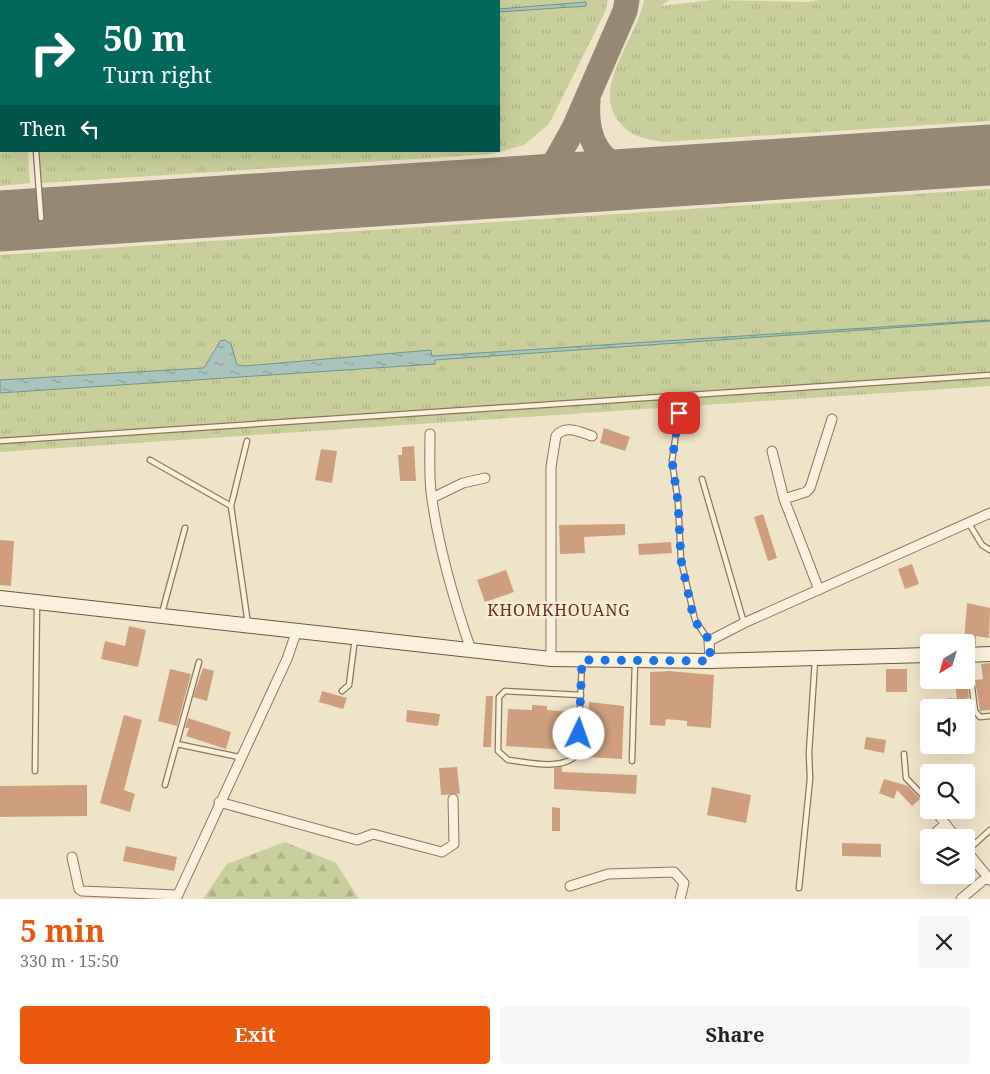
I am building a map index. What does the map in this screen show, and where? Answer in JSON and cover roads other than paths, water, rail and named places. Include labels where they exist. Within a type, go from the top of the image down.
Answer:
[{"type":"main road","points":[[0,598],[551,659],[710,661],[920,656]]},
{"type":"main road","points":[[975,655],[990,654]]},
{"type":"street","points":[[784,498],[806,492],[810,488],[832,419]]},
{"type":"street","points":[[551,659],[551,467],[556,436],[559,432],[570,429],[592,436]]},
{"type":"street","points":[[430,434],[432,498],[450,591],[471,650]]},
{"type":"street","points":[[772,451],[784,498],[819,590]]},
{"type":"street","points":[[432,498],[462,484],[485,478]]},
{"type":"street","points":[[710,661],[710,641],[744,623],[990,513]]},
{"type":"street","points":[[72,857],[79,889],[82,891],[176,897],[287,658],[297,630]]},
{"type":"street","points":[[219,802],[357,840],[373,834],[442,852],[454,844],[453,798]]},
{"type":"street","points":[[941,819],[949,829]]},
{"type":"street","points":[[939,829],[945,824]]},
{"type":"street","points":[[961,899],[989,878],[975,861]]},
{"type":"street","points":[[570,886],[608,874],[674,872],[684,883],[680,899]]},
{"type":"lane","points":[[36,152],[41,218]]},
{"type":"lane","points":[[0,441],[990,375]]},
{"type":"lane","points":[[679,413],[672,461],[678,502],[681,560],[694,620],[710,641]]},
{"type":"lane","points":[[247,441],[231,506],[248,626]]},
{"type":"lane","points":[[150,460],[231,506]]},
{"type":"lane","points":[[702,479],[744,623]]},
{"type":"lane","points":[[968,522],[982,545],[990,550]]},
{"type":"lane","points":[[161,616],[185,528]]},
{"type":"lane","points":[[35,771],[37,602]]},
{"type":"lane","points":[[342,691],[348,685],[355,637]]},
{"type":"lane","points":[[799,888],[810,779],[808,754],[815,658]]},
{"type":"lane","points":[[581,695],[505,691],[501,693],[499,697],[498,751],[502,757],[508,760],[561,764],[570,762],[578,753],[581,695],[582,660]]},
{"type":"lane","points":[[632,761],[634,660]]},
{"type":"lane","points":[[166,785],[199,662]]},
{"type":"lane","points":[[972,689],[975,711],[980,717],[990,716]]},
{"type":"lane","points":[[177,744],[240,757]]},
{"type":"lane","points":[[904,754],[906,778],[920,793]]},
{"type":"lane","points":[[975,844],[990,830]]},
{"type":"water","points":[[586,2],[586,6],[500,12],[500,9]]},
{"type":"water","points":[[990,320],[435,360],[435,364],[0,393],[0,380],[204,368],[220,341],[225,340],[231,344],[237,365],[245,366],[431,350],[432,356]]},
{"type":"district","name":"KHOMKHOUANG","points":[[559,610]]}]
